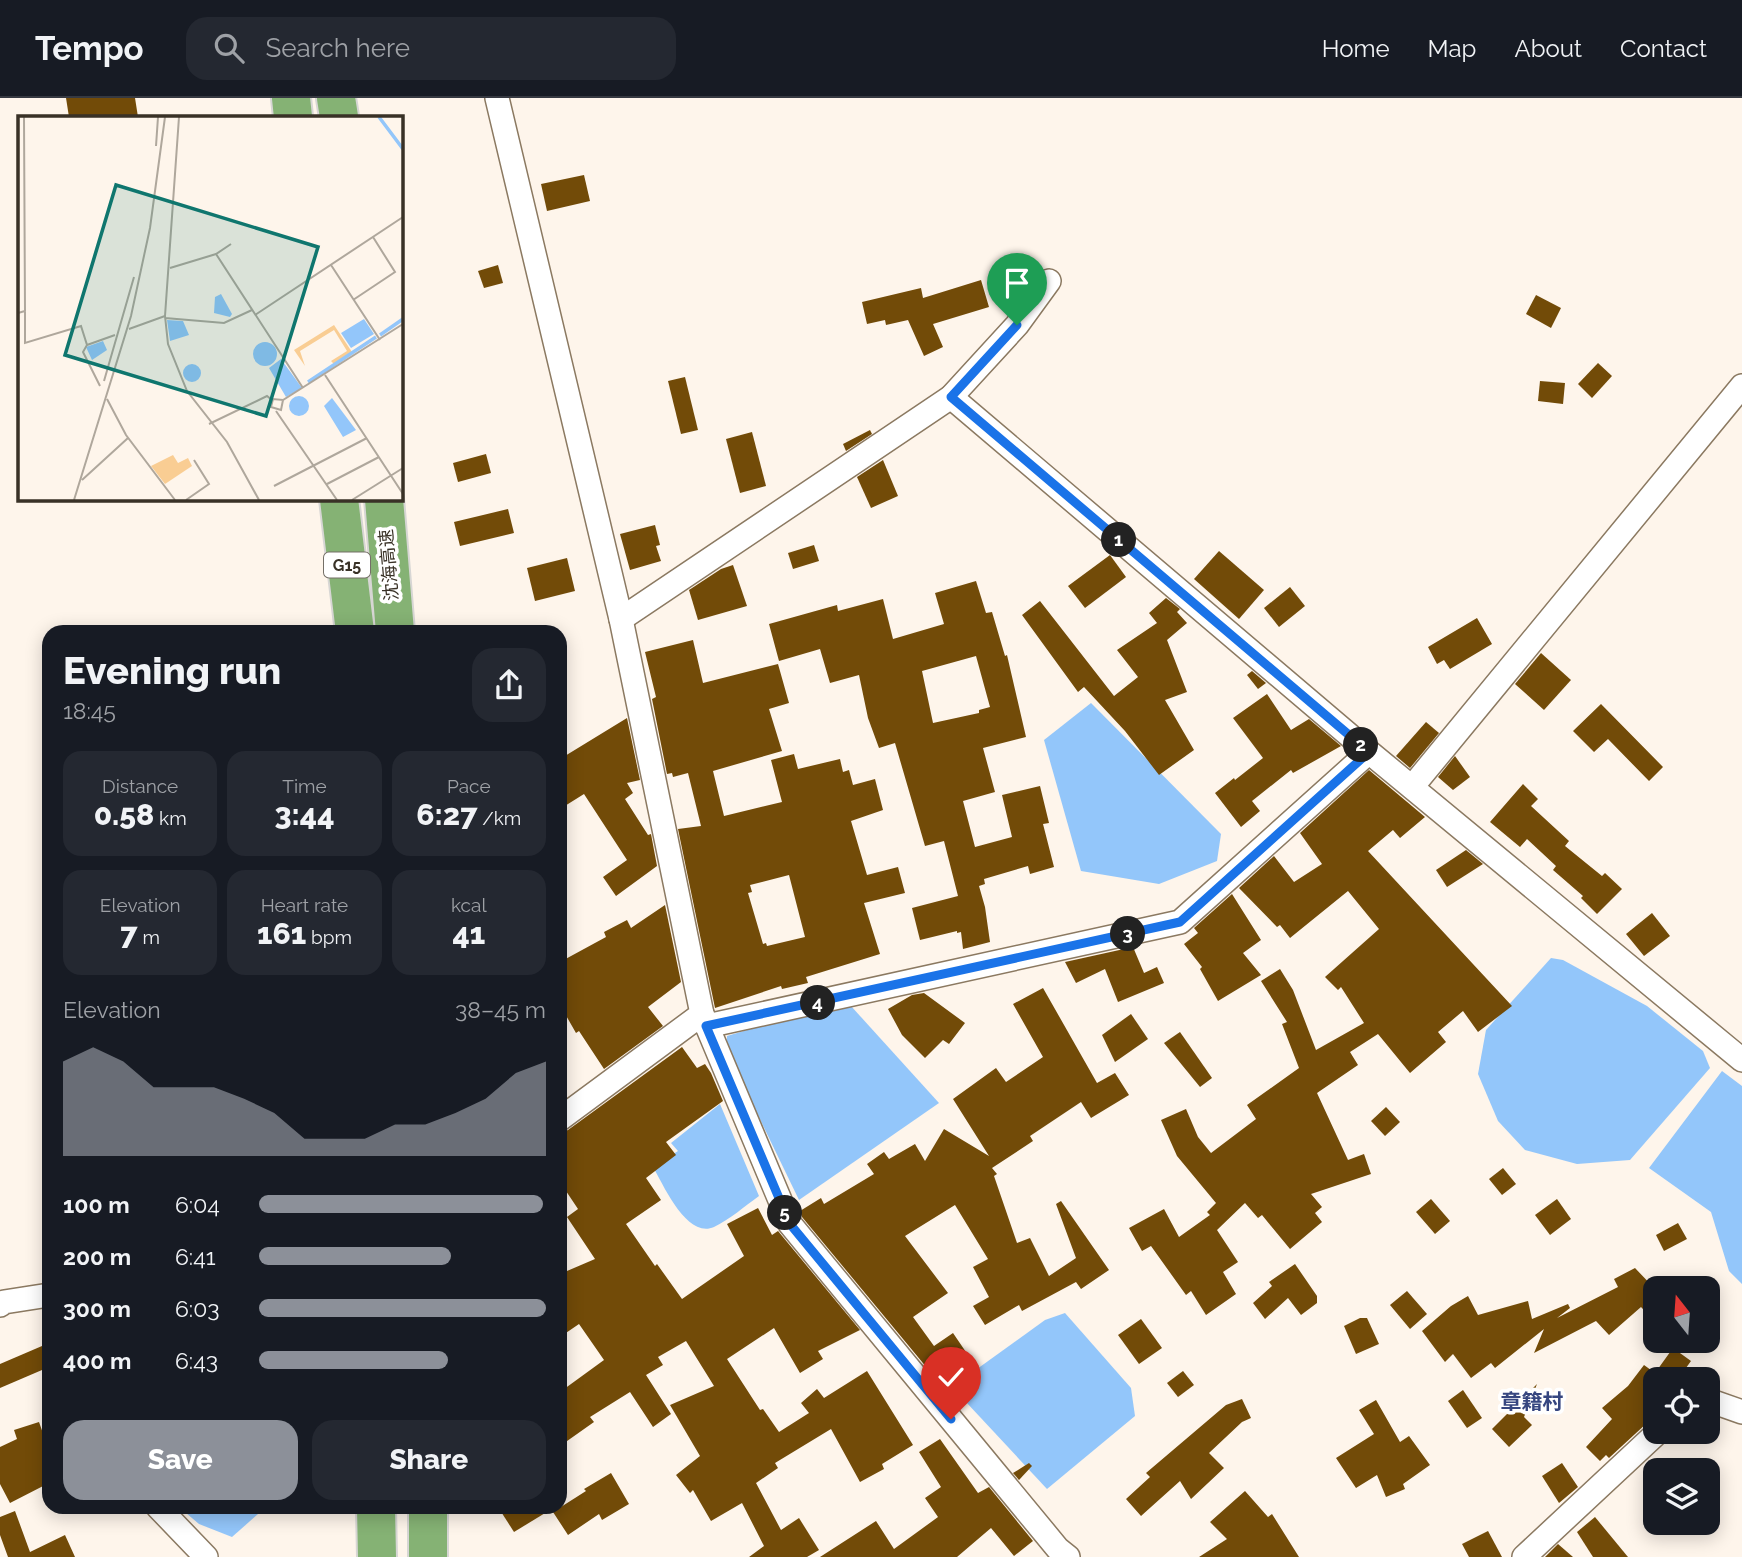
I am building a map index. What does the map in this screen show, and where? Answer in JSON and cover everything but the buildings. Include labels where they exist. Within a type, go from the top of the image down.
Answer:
[{"type":"highway","points":[[291,98],[293,116]]},
{"type":"highway","points":[[336,98],[339,116]]},
{"type":"highway","name":"G15","points":[[339,500],[354,625]]},
{"type":"highway","name":"沈海高速","points":[[384,500],[394,625]]},
{"type":"highway","points":[[376,1514],[377,1557]]},
{"type":"highway","points":[[428,1514],[428,1557]]},
{"type":"street","points":[[497,98],[621,619],[704,1020],[790,1224],[1058,1549],[1068,1557]]},
{"type":"street","points":[[621,619],[951,397],[1017,325],[1049,281]]},
{"type":"street","points":[[1412,787],[1742,386]]},
{"type":"street","points":[[951,397],[1369,752],[1742,1060]]},
{"type":"street","points":[[567,1114],[704,1020],[1180,922],[1369,752]]},
{"type":"street","points":[[0,1305],[4,1302],[42,1296]]},
{"type":"street","points":[[1720,1404],[1742,1412]]},
{"type":"street","points":[[1524,1557],[1645,1444]]},
{"type":"street","points":[[165,1514],[206,1557]]},
{"type":"water","points":[[1091,703],[1221,834],[1217,861],[1159,884],[1081,871],[1044,740]]},
{"type":"water","points":[[1551,958],[1563,960],[1647,1006],[1703,1051],[1710,1068],[1630,1160],[1577,1164],[1525,1150],[1498,1121],[1478,1074],[1486,1030]]},
{"type":"water","points":[[851,1006],[939,1103],[799,1200],[726,1049],[727,1036]]},
{"type":"water","points":[[1722,1071],[1742,1086],[1742,1284],[1729,1271],[1711,1212],[1649,1168]]},
{"type":"water","points":[[720,1104],[759,1196],[720,1224],[704,1229],[695,1225],[678,1209],[653,1167],[678,1151],[671,1143]]},
{"type":"water","points":[[1065,1313],[1131,1388],[1135,1416],[1047,1489],[952,1387],[1045,1320]]},
{"type":"water","points":[[187,1514],[258,1514],[232,1537],[199,1524]]},
{"type":"district","name":"章籍村","points":[[1532,1402]]},
{"type":"route","points":[[951,1419],[790,1224],[706,1026],[1180,922],[1369,752],[951,397],[1017,325]]}]
